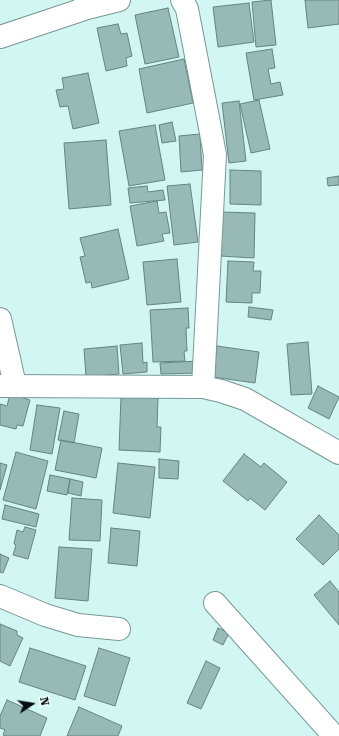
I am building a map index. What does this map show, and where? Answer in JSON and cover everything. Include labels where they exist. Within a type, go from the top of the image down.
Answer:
[{"type":"street","points":[[0,37],[86,4],[119,0]]},
{"type":"street","points":[[182,0],[187,9],[214,155],[203,387]]},
{"type":"street","points":[[0,319],[8,386],[203,387],[246,399],[339,453]]},
{"type":"street","points":[[0,596],[45,615],[78,625],[119,629]]},
{"type":"street","points":[[215,602],[334,736]]},
{"type":"building","points":[[271,0],[276,45],[256,47],[252,2]]},
{"type":"building","points":[[305,0],[339,0],[339,24],[308,28]]},
{"type":"building","points":[[249,3],[254,42],[218,47],[213,7]]},
{"type":"building","points":[[168,8],[179,57],[145,64],[135,15]]},
{"type":"building","points":[[118,24],[121,34],[127,33],[132,56],[126,58],[127,66],[106,71],[97,28]]},
{"type":"building","points":[[272,49],[275,68],[268,69],[271,84],[280,82],[283,95],[254,100],[246,53]]},
{"type":"building","points":[[184,59],[193,103],[147,113],[139,69]]},
{"type":"building","points":[[88,73],[99,123],[73,129],[68,106],[60,107],[56,90],[64,89],[62,78]]},
{"type":"building","points":[[259,100],[270,149],[251,153],[240,104]]},
{"type":"building","points":[[239,101],[246,161],[229,163],[222,103]]},
{"type":"building","points":[[172,122],[176,141],[162,143],[159,125]]},
{"type":"building","points":[[155,125],[165,180],[129,186],[119,131]]},
{"type":"building","points":[[200,134],[202,170],[181,172],[179,136]]},
{"type":"building","points":[[106,140],[111,205],[69,209],[64,143]]},
{"type":"building","points":[[230,170],[261,171],[261,205],[230,204]]},
{"type":"building","points":[[339,176],[339,185],[328,186],[327,178]]},
{"type":"building","points":[[190,184],[198,242],[174,245],[167,186]]},
{"type":"building","points":[[147,186],[148,192],[163,190],[165,200],[130,203],[128,188]]},
{"type":"building","points":[[157,201],[159,213],[166,212],[170,233],[162,234],[164,241],[137,246],[130,206]]},
{"type":"building","points":[[221,212],[255,213],[254,258],[220,256]]},
{"type":"building","points":[[118,229],[129,279],[92,288],[91,282],[86,283],[80,257],[85,256],[80,238]]},
{"type":"building","points":[[177,259],[181,302],[147,305],[143,262]]},
{"type":"building","points":[[228,261],[254,262],[253,271],[261,271],[260,293],[252,293],[252,303],[226,302]]},
{"type":"building","points":[[249,307],[273,310],[271,320],[248,317]]},
{"type":"building","points":[[188,308],[189,328],[186,328],[187,351],[184,351],[185,361],[153,362],[150,310]]},
{"type":"building","points":[[308,342],[312,394],[291,395],[287,344]]},
{"type":"building","points":[[142,343],[143,363],[147,362],[147,372],[123,374],[120,345]]},
{"type":"building","points":[[117,346],[119,374],[86,377],[84,349]]},
{"type":"building","points":[[217,346],[259,352],[255,383],[213,377]]},
{"type":"building","points":[[198,361],[198,373],[161,374],[160,363]]},
{"type":"building","points":[[318,386],[339,397],[329,419],[308,408]]},
{"type":"building","points":[[10,394],[30,400],[23,426],[17,425],[16,429],[0,425],[0,404],[7,406]]},
{"type":"building","points":[[121,397],[158,398],[157,427],[161,427],[160,452],[119,450]]},
{"type":"building","points":[[37,405],[60,408],[52,454],[30,450]]},
{"type":"building","points":[[64,411],[79,414],[74,443],[58,440]]},
{"type":"building","points":[[61,440],[102,448],[96,478],[55,470]]},
{"type":"building","points":[[16,452],[48,461],[36,509],[3,500]]},
{"type":"building","points":[[244,454],[261,467],[264,463],[287,482],[265,510],[250,498],[248,501],[223,481]]},
{"type":"building","points":[[159,459],[179,461],[178,479],[159,478]]},
{"type":"building","points":[[0,463],[7,465],[0,490]]},
{"type":"building","points":[[118,463],[155,467],[150,518],[113,513]]},
{"type":"building","points":[[50,475],[70,479],[67,495],[47,491]]},
{"type":"building","points":[[70,479],[83,482],[81,496],[68,493]]},
{"type":"building","points":[[72,498],[102,500],[100,541],[69,540]]},
{"type":"building","points":[[5,505],[39,514],[36,527],[2,519]]},
{"type":"building","points":[[319,515],[339,535],[339,549],[323,565],[296,539]]},
{"type":"building","points":[[25,527],[36,530],[28,559],[13,555],[16,545],[14,544],[17,530],[23,532]]},
{"type":"building","points":[[111,528],[140,531],[137,566],[108,563]]},
{"type":"building","points":[[59,547],[92,549],[88,601],[55,598]]},
{"type":"building","points":[[0,554],[9,558],[3,573],[0,572]]},
{"type":"building","points":[[330,581],[339,592],[339,625],[314,595]]},
{"type":"building","points":[[0,624],[17,631],[17,635],[23,638],[10,666],[0,661]]},
{"type":"building","points":[[218,628],[229,633],[223,645],[213,640]]},
{"type":"building","points":[[30,648],[86,666],[75,700],[19,682]]},
{"type":"building","points":[[99,648],[130,658],[115,706],[84,696]]},
{"type":"building","points":[[206,661],[220,668],[201,709],[187,703]]},
{"type":"building","points":[[7,700],[47,718],[40,736],[3,735],[5,730],[0,728],[0,716]]},
{"type":"building","points":[[79,707],[122,726],[118,736],[67,736]]}]
